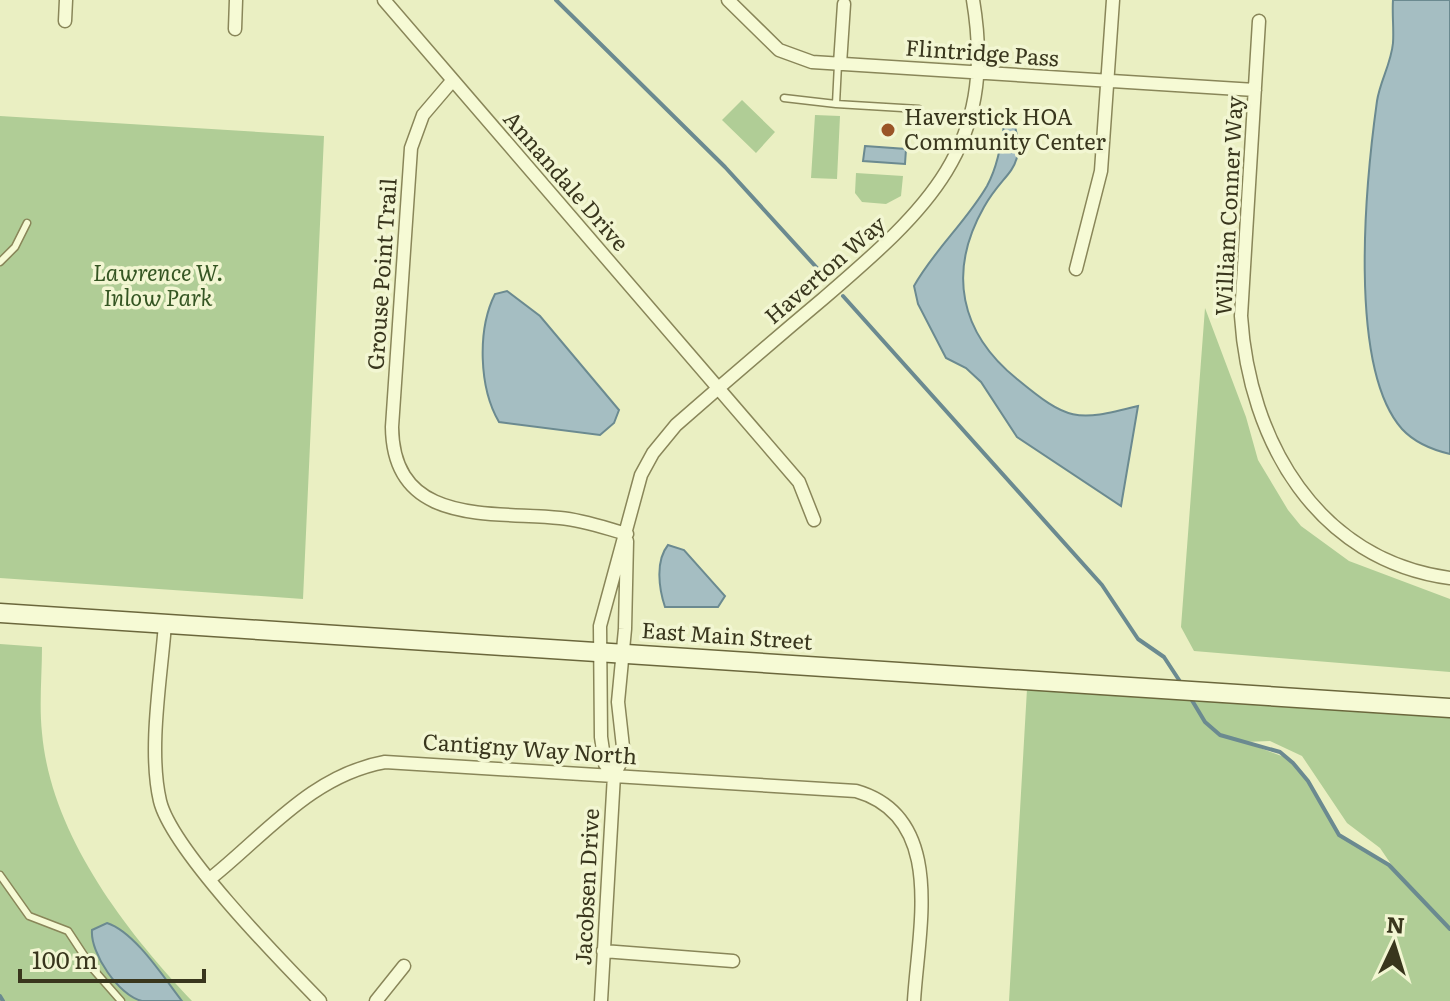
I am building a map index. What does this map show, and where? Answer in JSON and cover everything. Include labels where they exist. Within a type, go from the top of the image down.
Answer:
[{"type":"main road","name":"East Main Street","points":[[0,613],[1450,708]]},
{"type":"street","points":[[65,21],[66,0]]},
{"type":"street","points":[[235,29],[236,0]]},
{"type":"street","name":"Annandale Drive","points":[[384,0],[799,482],[814,520]]},
{"type":"street","name":"Flintridge Pass","points":[[728,0],[779,50],[802,60],[1255,90]]},
{"type":"street","name":"Haverton Way","points":[[623,653],[627,534],[635,491],[653,453],[676,425],[889,243],[940,184],[961,141],[976,72],[977,33],[973,0]]},
{"type":"street","points":[[1076,269],[1099,181],[1113,0]]},
{"type":"street","points":[[839,64],[844,4]]},
{"type":"street","name":"William Conner Way","points":[[1259,21],[1241,316],[1246,355],[1267,433],[1289,477],[1328,522],[1364,549],[1387,560],[1450,578]]},
{"type":"street","name":"Grouse Point Trail","points":[[452,81],[423,115],[410,158],[392,427],[396,455],[409,480],[433,502],[449,509],[558,518],[627,534]]},
{"type":"street","name":"Haverton Way","points":[[599,652],[600,626],[609,584],[627,534]]},
{"type":"street","points":[[165,624],[156,772],[161,803],[184,849],[320,1001]]},
{"type":"street","name":"Jacobsen Drive","points":[[599,652],[602,755],[614,775]]},
{"type":"street","name":"Jacobsen Drive","points":[[601,1001],[614,775],[624,756],[618,702],[623,653]]},
{"type":"street","name":"Cantigny Way North","points":[[211,878],[315,789],[358,768],[398,762],[839,789],[867,794],[883,802],[907,826],[919,857],[914,1001]]},
{"type":"street","points":[[603,951],[733,961]]},
{"type":"street","points":[[376,1001],[404,966]]},
{"type":"lane","points":[[836,104],[839,64]]},
{"type":"lane","points":[[784,98],[919,109]]},
{"type":"lane","points":[[0,262],[15,247],[27,223]]},
{"type":"lane","points":[[0,875],[29,916],[68,931],[93,969],[121,1001]]},
{"type":"green space","points":[[742,100],[775,132],[756,153],[722,120]]},
{"type":"green space","points":[[815,115],[840,116],[837,179],[811,178]]},
{"type":"green space","name":"Lawrence W. Inlow Park","points":[[0,116],[324,136],[303,599],[0,578]]},
{"type":"green space","points":[[856,173],[903,176],[901,196],[886,204],[862,202],[855,193]]},
{"type":"green space","points":[[1205,308],[1246,417],[1258,460],[1288,510],[1301,526],[1349,561],[1450,599],[1450,672],[1194,651],[1181,627]]},
{"type":"green space","points":[[0,644],[42,647],[42,733],[48,771],[75,843],[117,911],[192,1001],[0,1001]]},
{"type":"green space","points":[[1027,689],[1450,713],[1450,1001],[1009,1001]],"holes":[[[1270,741],[1302,756],[1347,823],[1380,848],[1395,870],[1339,835],[1308,781],[1287,758],[1244,742]]]},
{"type":"water","points":[[1393,0],[1450,0],[1450,454],[1424,445],[1402,429],[1385,400],[1373,363],[1367,319],[1365,271],[1369,177],[1377,101],[1393,43]]},
{"type":"water","points":[[1005,120],[1014,122],[1018,151],[1016,161],[992,194],[972,231],[963,278],[965,300],[972,322],[998,361],[1049,403],[1061,410],[1085,416],[1138,406],[1121,506],[1017,437],[981,382],[966,368],[946,358],[918,304],[914,286],[979,199],[991,178]]},
{"type":"water","points":[[865,146],[906,149],[905,164],[863,161]]},
{"type":"water","points":[[507,291],[540,316],[619,410],[614,423],[600,435],[499,422],[487,393],[483,341],[495,294]]},
{"type":"water","points":[[668,545],[684,550],[725,596],[718,607],[665,607],[660,567]]},
{"type":"water","points":[[107,923],[118,928],[138,946],[182,1001],[142,1001],[124,991],[101,961],[93,939],[92,930]]},
{"type":"waterway","points":[[556,0],[725,167],[827,279]]},
{"type":"waterway","points":[[843,296],[1102,585],[1138,639],[1164,657],[1181,683]]},
{"type":"waterway","points":[[1190,697],[1205,722],[1220,735],[1280,752],[1293,763],[1308,781],[1339,835],[1389,865],[1450,929]]},
{"type":"waterway","points":[[0,996],[3,1001]]},
{"type":"place","name":"Haverstick HOA Community Center","points":[[888,130]]}]
